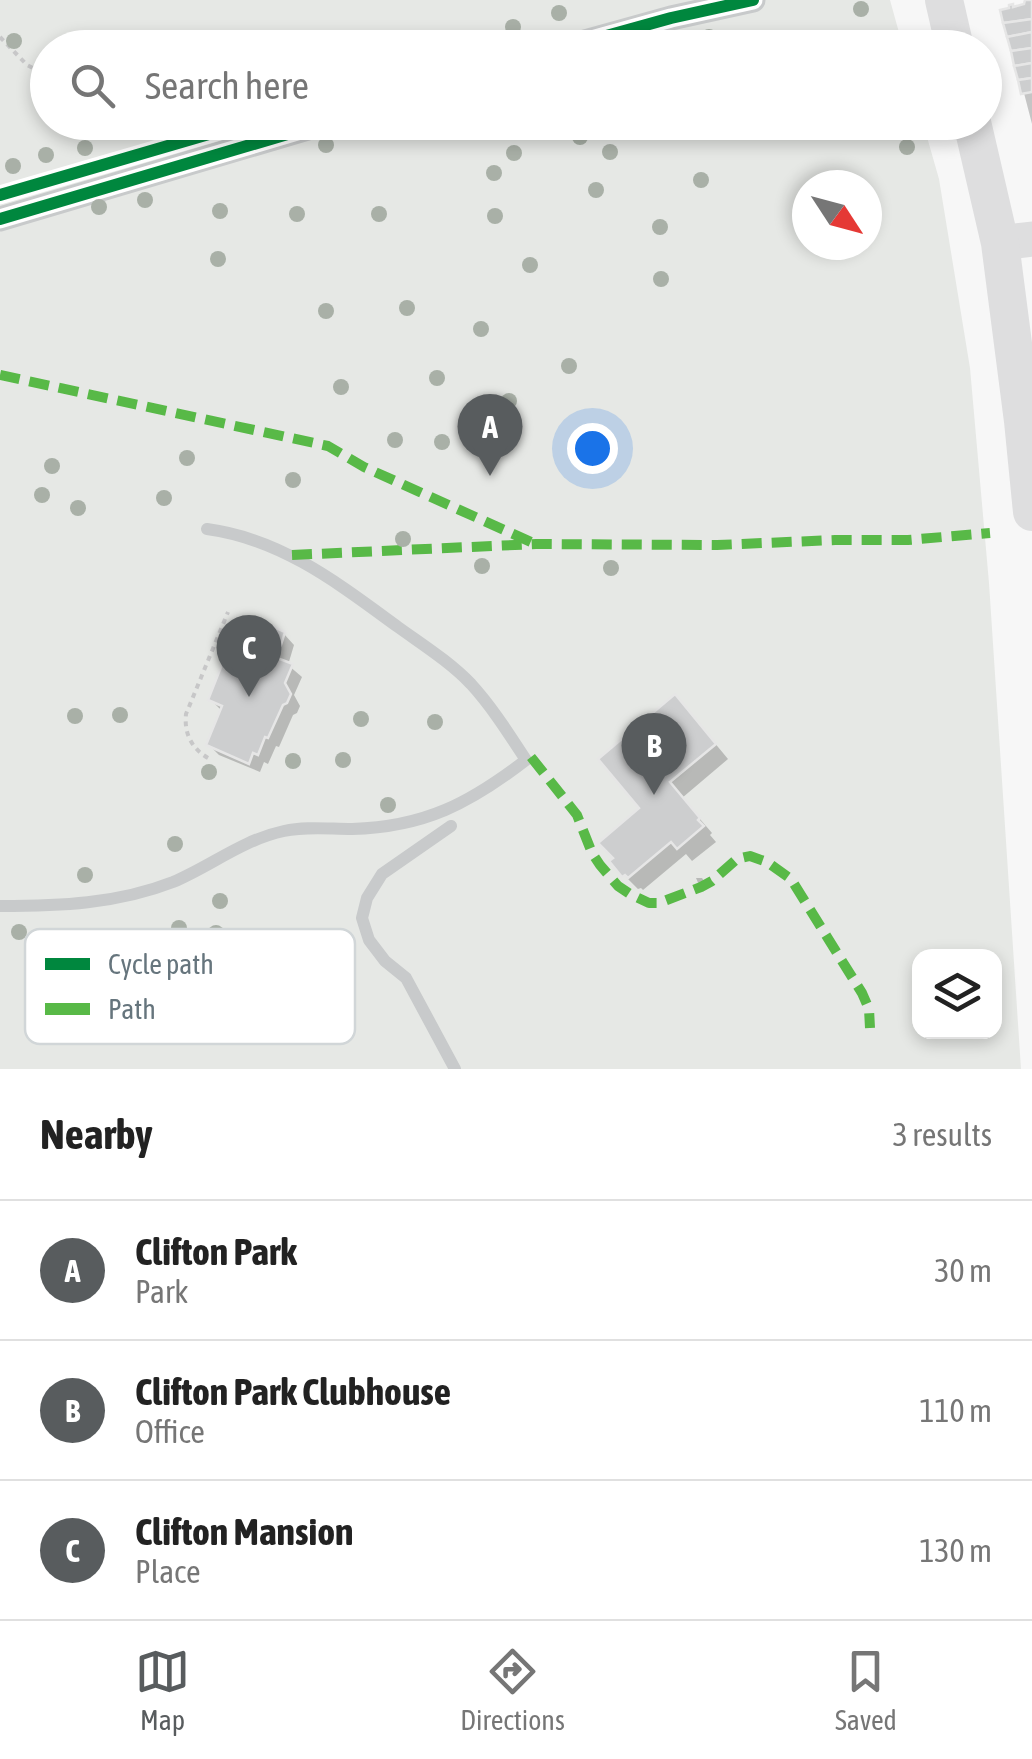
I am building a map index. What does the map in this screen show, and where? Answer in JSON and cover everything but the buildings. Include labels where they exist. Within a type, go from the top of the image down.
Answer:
[{"type":"main road","points":[[944,0],[950,30]]},
{"type":"main road","points":[[979,140],[1016,241],[1023,421],[1032,508]]},
{"type":"street","points":[[628,30],[753,0]]},
{"type":"street","points":[[0,218],[266,140]]},
{"type":"lane","points":[[0,906],[108,901],[146,892],[252,841],[285,830],[416,821],[470,799],[526,760],[472,685],[436,653],[292,555],[245,537],[207,530]]},
{"type":"lane","points":[[450,826],[382,874],[367,898],[362,918],[369,940],[406,978],[455,1069]]},
{"type":"path","points":[[0,37],[30,67]]},
{"type":"path","points":[[208,758],[189,739],[186,714],[228,612]]},
{"type":"shaded area","points":[[0,0],[890,0],[898,30],[30,30],[30,140],[928,140],[939,179],[970,368],[989,583],[1021,1069],[0,1069]]},
{"type":"marked path","points":[[0,375],[328,446],[364,467],[531,542]]},
{"type":"marked path","points":[[292,555],[536,544],[908,540],[990,533]]},
{"type":"marked path","points":[[531,757],[577,815],[600,865],[618,886],[649,903],[701,887],[737,859],[750,856],[767,862],[791,879],[862,993],[869,1009],[870,1028]]},
{"type":"cycle path","points":[[628,30],[753,0]]},
{"type":"cycle path","points":[[0,195],[188,140]]},
{"type":"cycle path","points":[[0,219],[267,140]]},
{"type":"place","name":"Clifton Park","points":[[490,476]]},
{"type":"place","name":"Clifton Mansion","points":[[249,697]]},
{"type":"place","name":"Clifton Park Clubhouse","points":[[654,795]]}]
